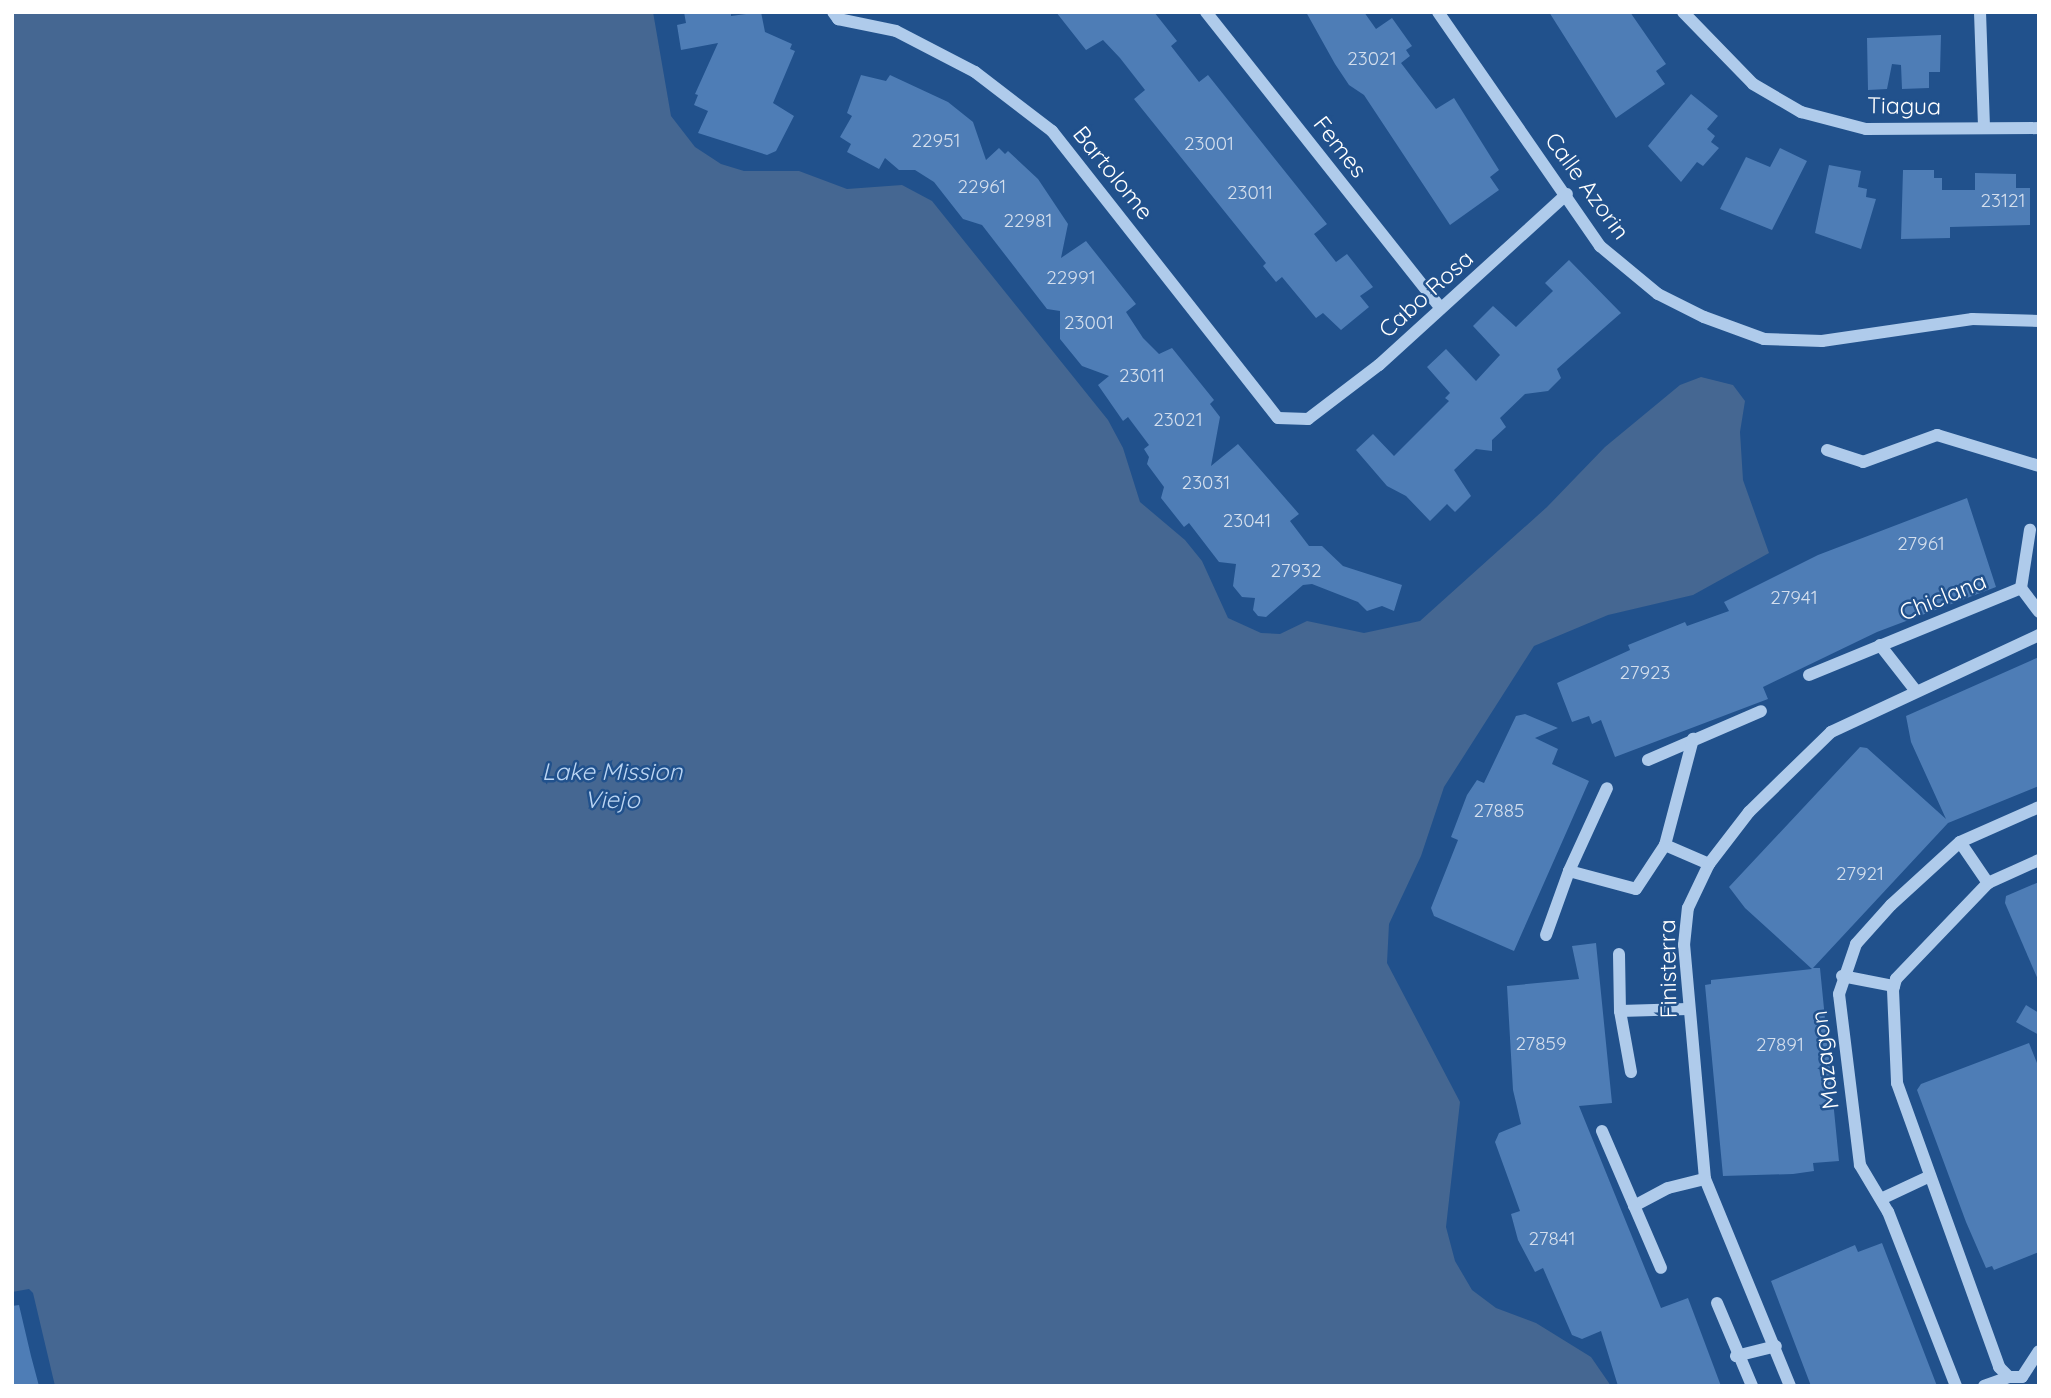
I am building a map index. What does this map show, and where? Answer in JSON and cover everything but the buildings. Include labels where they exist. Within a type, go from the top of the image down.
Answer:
[{"type":"street","name":"Bartolome","points":[[833,12],[838,19],[896,31],[975,72],[1052,131],[1279,418],[1308,419]]},
{"type":"street","name":"Femes","points":[[1206,12],[1441,308]]},
{"type":"street","name":"Calle Azorin","points":[[1438,12],[1567,194],[1600,246],[1658,293],[1704,317],[1764,339],[1822,341],[1972,319],[2039,321]]},
{"type":"street","name":"Tiagua","points":[[1684,12],[1753,85],[1801,112],[1866,129],[2039,128]]},
{"type":"street","points":[[1980,12],[1984,127]]},
{"type":"street","name":"Cabo Rosa","points":[[1308,419],[1379,365],[1567,194]]},
{"type":"street","points":[[1827,450],[1863,462],[1937,435],[2039,466]]},
{"type":"street","name":"Chiclana","points":[[2030,530],[2021,588],[2039,612]]},
{"type":"street","name":"Chiclana","points":[[1810,675],[2021,588]]},
{"type":"street","name":"Finisterra","points":[[1790,1386],[1776,1346],[1705,1179],[1688,1009],[1684,945],[1688,908],[1709,864],[1749,812],[1831,732],[2039,635]]},
{"type":"street","name":"Chiclana","points":[[1880,645],[1916,691]]},
{"type":"street","points":[[1648,760],[1761,711]]},
{"type":"street","points":[[1569,871],[1636,889],[1665,845],[1693,739]]},
{"type":"street","points":[[1546,935],[1569,871],[1607,788]]},
{"type":"street","name":"Mazagon","points":[[1956,1386],[1881,1199],[1860,1165],[1841,1019],[1842,976],[1856,944],[1960,842],[2039,807]]},
{"type":"street","points":[[1960,842],[1988,883]]},
{"type":"street","points":[[1665,845],[1709,864]]},
{"type":"street","points":[[2016,1377],[1999,1367],[1897,1083],[1895,986],[1988,883],[2039,860]]},
{"type":"street","points":[[1619,954],[1620,1012],[1630,1072]]},
{"type":"street","points":[[1842,976],[1895,986]]},
{"type":"street","points":[[1620,1012],[1688,1009]]},
{"type":"street","points":[[1602,1131],[1661,1268]]},
{"type":"street","points":[[1881,1199],[1930,1176]]},
{"type":"street","points":[[1634,1206],[1668,1188],[1705,1179]]},
{"type":"street","points":[[1717,1303],[1736,1356],[1752,1386]]},
{"type":"street","points":[[1736,1356],[1776,1346]]},
{"type":"street","points":[[1984,1386],[2016,1377],[2039,1351]]},
{"type":"water","name":"Lake Mission Viejo","points":[[12,12],[653,12],[671,116],[695,147],[721,164],[744,171],[799,171],[847,189],[902,185],[932,201],[1108,420],[1123,448],[1140,502],[1185,540],[1202,561],[1228,618],[1261,633],[1280,634],[1307,621],[1364,633],[1420,621],[1547,507],[1605,447],[1680,385],[1701,377],[1733,385],[1745,401],[1740,432],[1743,480],[1769,553],[1693,595],[1608,615],[1534,646],[1444,787],[1421,856],[1389,924],[1387,963],[1460,1102],[1446,1227],[1455,1261],[1472,1290],[1496,1308],[1536,1323],[1591,1357],[1611,1386],[55,1386],[33,1293],[29,1289],[12,1292]]}]
